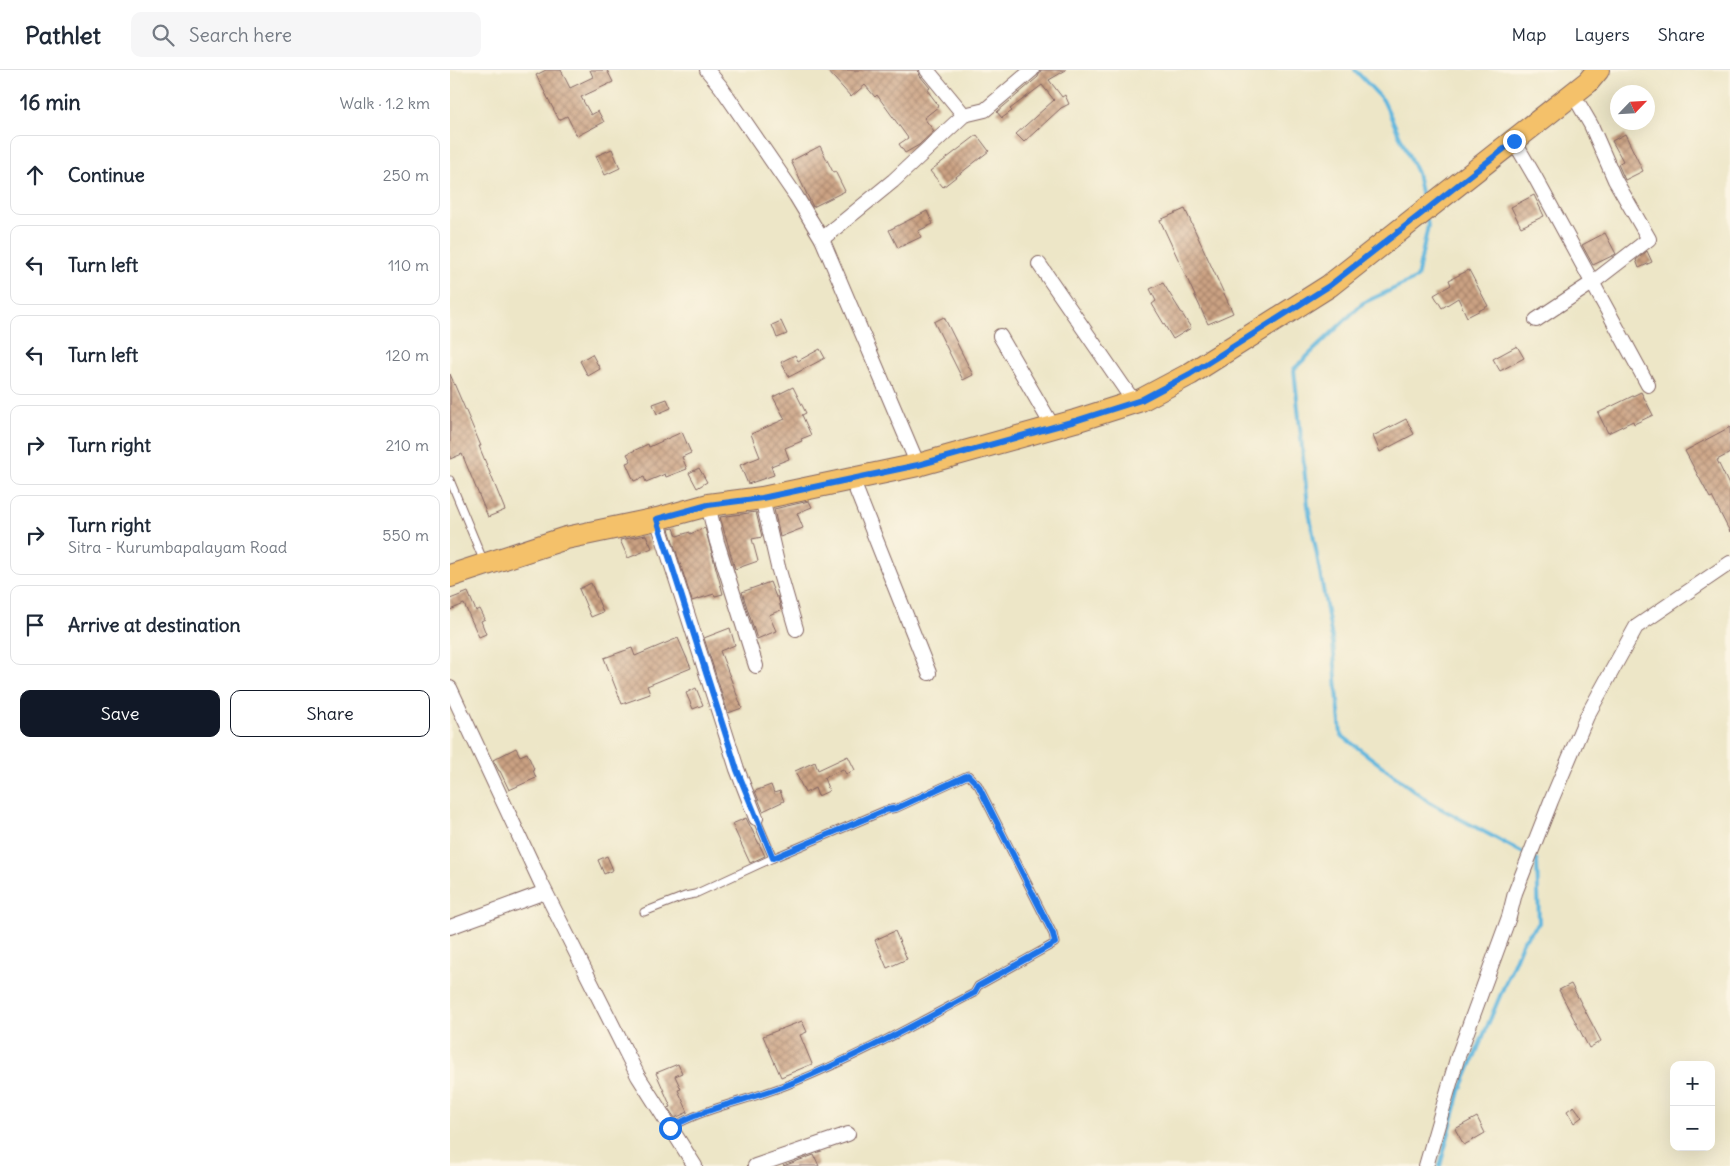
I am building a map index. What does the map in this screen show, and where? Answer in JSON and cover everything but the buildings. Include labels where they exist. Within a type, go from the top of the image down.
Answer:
[{"type":"main road","points":[[450,576],[566,538],[657,519],[708,505],[762,498],[918,465],[1134,402],[1190,374],[1329,286],[1588,82],[1598,70]]},
{"type":"street","points":[[707,70],[721,87],[796,196],[822,239],[918,465]]},
{"type":"street","points":[[927,70],[964,115]]},
{"type":"street","points":[[822,239],[893,181],[964,115],[985,110],[1032,70]]},
{"type":"street","points":[[1536,320],[1592,283],[1649,239],[1615,180],[1591,125],[1573,94]]},
{"type":"street","points":[[1514,141],[1536,177],[1648,385]]},
{"type":"street","points":[[1039,264],[1134,402]]},
{"type":"street","points":[[1000,336],[1053,427]]},
{"type":"street","points":[[852,479],[929,673]]},
{"type":"street","points":[[762,498],[778,567],[796,629]]},
{"type":"street","points":[[708,505],[717,542],[756,666]]},
{"type":"street","points":[[657,519],[737,770],[756,818]]},
{"type":"street","points":[[1426,1166],[1458,1059],[1509,917],[1515,894],[1587,716],[1636,627],[1730,564]]},
{"type":"street","points":[[450,688],[545,892],[638,1076],[695,1166]]},
{"type":"street","points":[[450,927],[545,892]]},
{"type":"street","points":[[755,1166],[848,1134]]},
{"type":"lane","points":[[450,480],[486,564]]},
{"type":"lane","points":[[644,912],[695,894],[773,858],[886,810],[897,808],[968,775],[978,785],[1053,934],[1055,943],[978,986],[974,993],[897,1034],[791,1084],[687,1118],[670,1128]]},
{"type":"lane","points":[[756,818],[773,858]]},
{"type":"waterway","points":[[1355,70],[1383,100],[1417,173],[1423,203]]},
{"type":"waterway","points":[[1427,220],[1428,226],[1417,278],[1363,303],[1294,369],[1308,506],[1333,644],[1341,735],[1429,802],[1527,855]]},
{"type":"waterway","points":[[1440,1166],[1460,1091],[1523,941],[1539,923],[1537,860],[1533,858]]},
{"type":"route","points":[[670,1128],[687,1118],[791,1084],[897,1034],[974,993],[978,986],[1055,943],[1053,934],[978,785],[968,775],[897,808],[886,810],[773,858],[737,770],[657,519],[708,505],[762,498],[918,465],[1075,421],[1141,400],[1190,374],[1329,286],[1514,141]]}]
